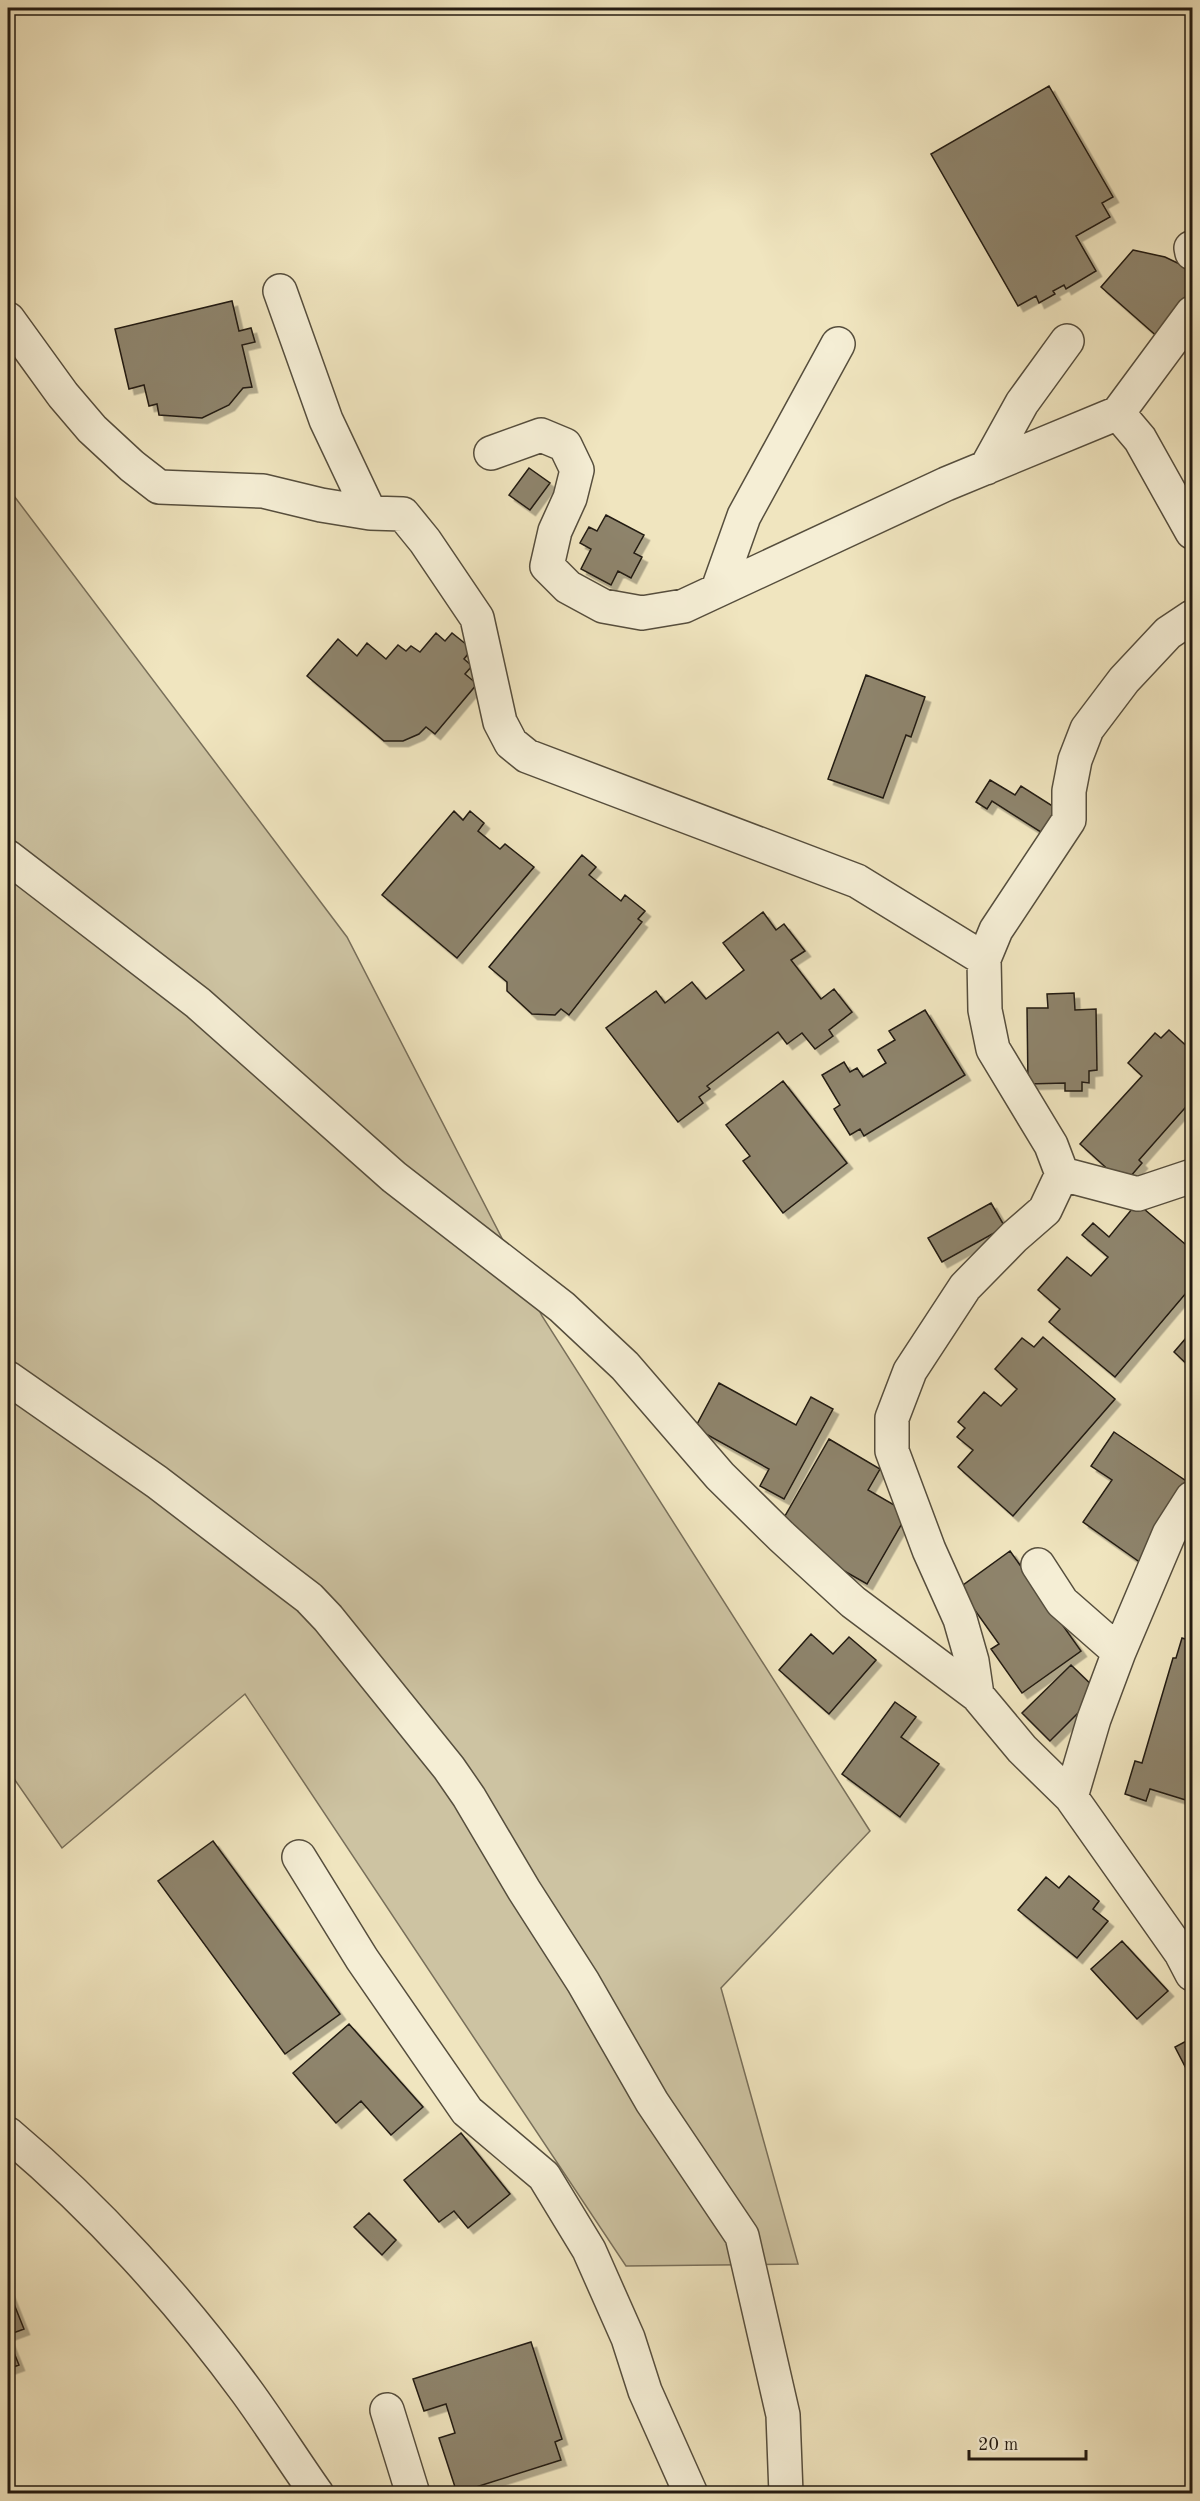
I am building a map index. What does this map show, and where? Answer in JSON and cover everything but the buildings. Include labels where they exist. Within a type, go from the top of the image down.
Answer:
[{"type":"street","points":[[280,291],[326,420],[370,513]]},
{"type":"street","points":[[491,453],[542,435],[565,445],[577,470],[570,498],[555,531],[547,566],[568,587],[603,606],[642,613],[684,606],[986,468],[1118,413],[1192,314]]},
{"type":"street","points":[[8,319],[63,395],[92,429],[159,487],[263,491],[321,505],[370,513],[403,514],[425,541],[477,618],[500,722],[511,742],[527,756],[857,881],[984,959]]},
{"type":"street","points":[[986,468],[1022,403],[1067,341]]},
{"type":"street","points":[[718,589],[744,516],[838,344]]},
{"type":"street","points":[[1118,413],[1140,438],[1192,532]]},
{"type":"street","points":[[977,1695],[972,1661],[960,1619],[929,1550],[892,1451],[892,1418],[910,1371],[965,1287],[1014,1237],[1045,1210],[1062,1173],[1051,1145],[993,1048],[986,1010],[984,959],[996,930],[1069,820],[1069,790],[1075,760],[1087,729],[1124,680],[1168,633],[1192,617]]},
{"type":"street","points":[[8,857],[198,1003],[394,1177],[562,1307],[625,1366],[720,1476],[781,1536],[853,1602],[977,1695],[1022,1749],[1071,1797],[1174,1944],[1192,1974]]},
{"type":"street","points":[[1062,1173],[1138,1194],[1192,1176]]},
{"type":"street","points":[[8,1378],[157,1482],[309,1598],[449,1768],[486,1823],[524,1890],[583,1982],[652,2102],[742,2236],[783,2415],[786,2493]]},
{"type":"street","points":[[1071,1797],[1094,1719],[1119,1652],[1169,1534],[1192,1498]]},
{"type":"street","points":[[1038,1565],[1062,1602],[1119,1652]]},
{"type":"street","points":[[299,1857],[362,1959],[467,2111],[544,2176],[589,2250],[628,2338],[645,2391],[691,2493]]},
{"type":"street","points":[[8,2134],[80,2201],[162,2285],[245,2390],[317,2493]]},
{"type":"street","points":[[387,2410],[412,2493]]},
{"type":"shaded area","points":[[8,488],[347,937],[542,1316],[870,1831],[721,1988],[798,2264],[626,2266],[245,1694],[62,1848],[8,1770]]}]
